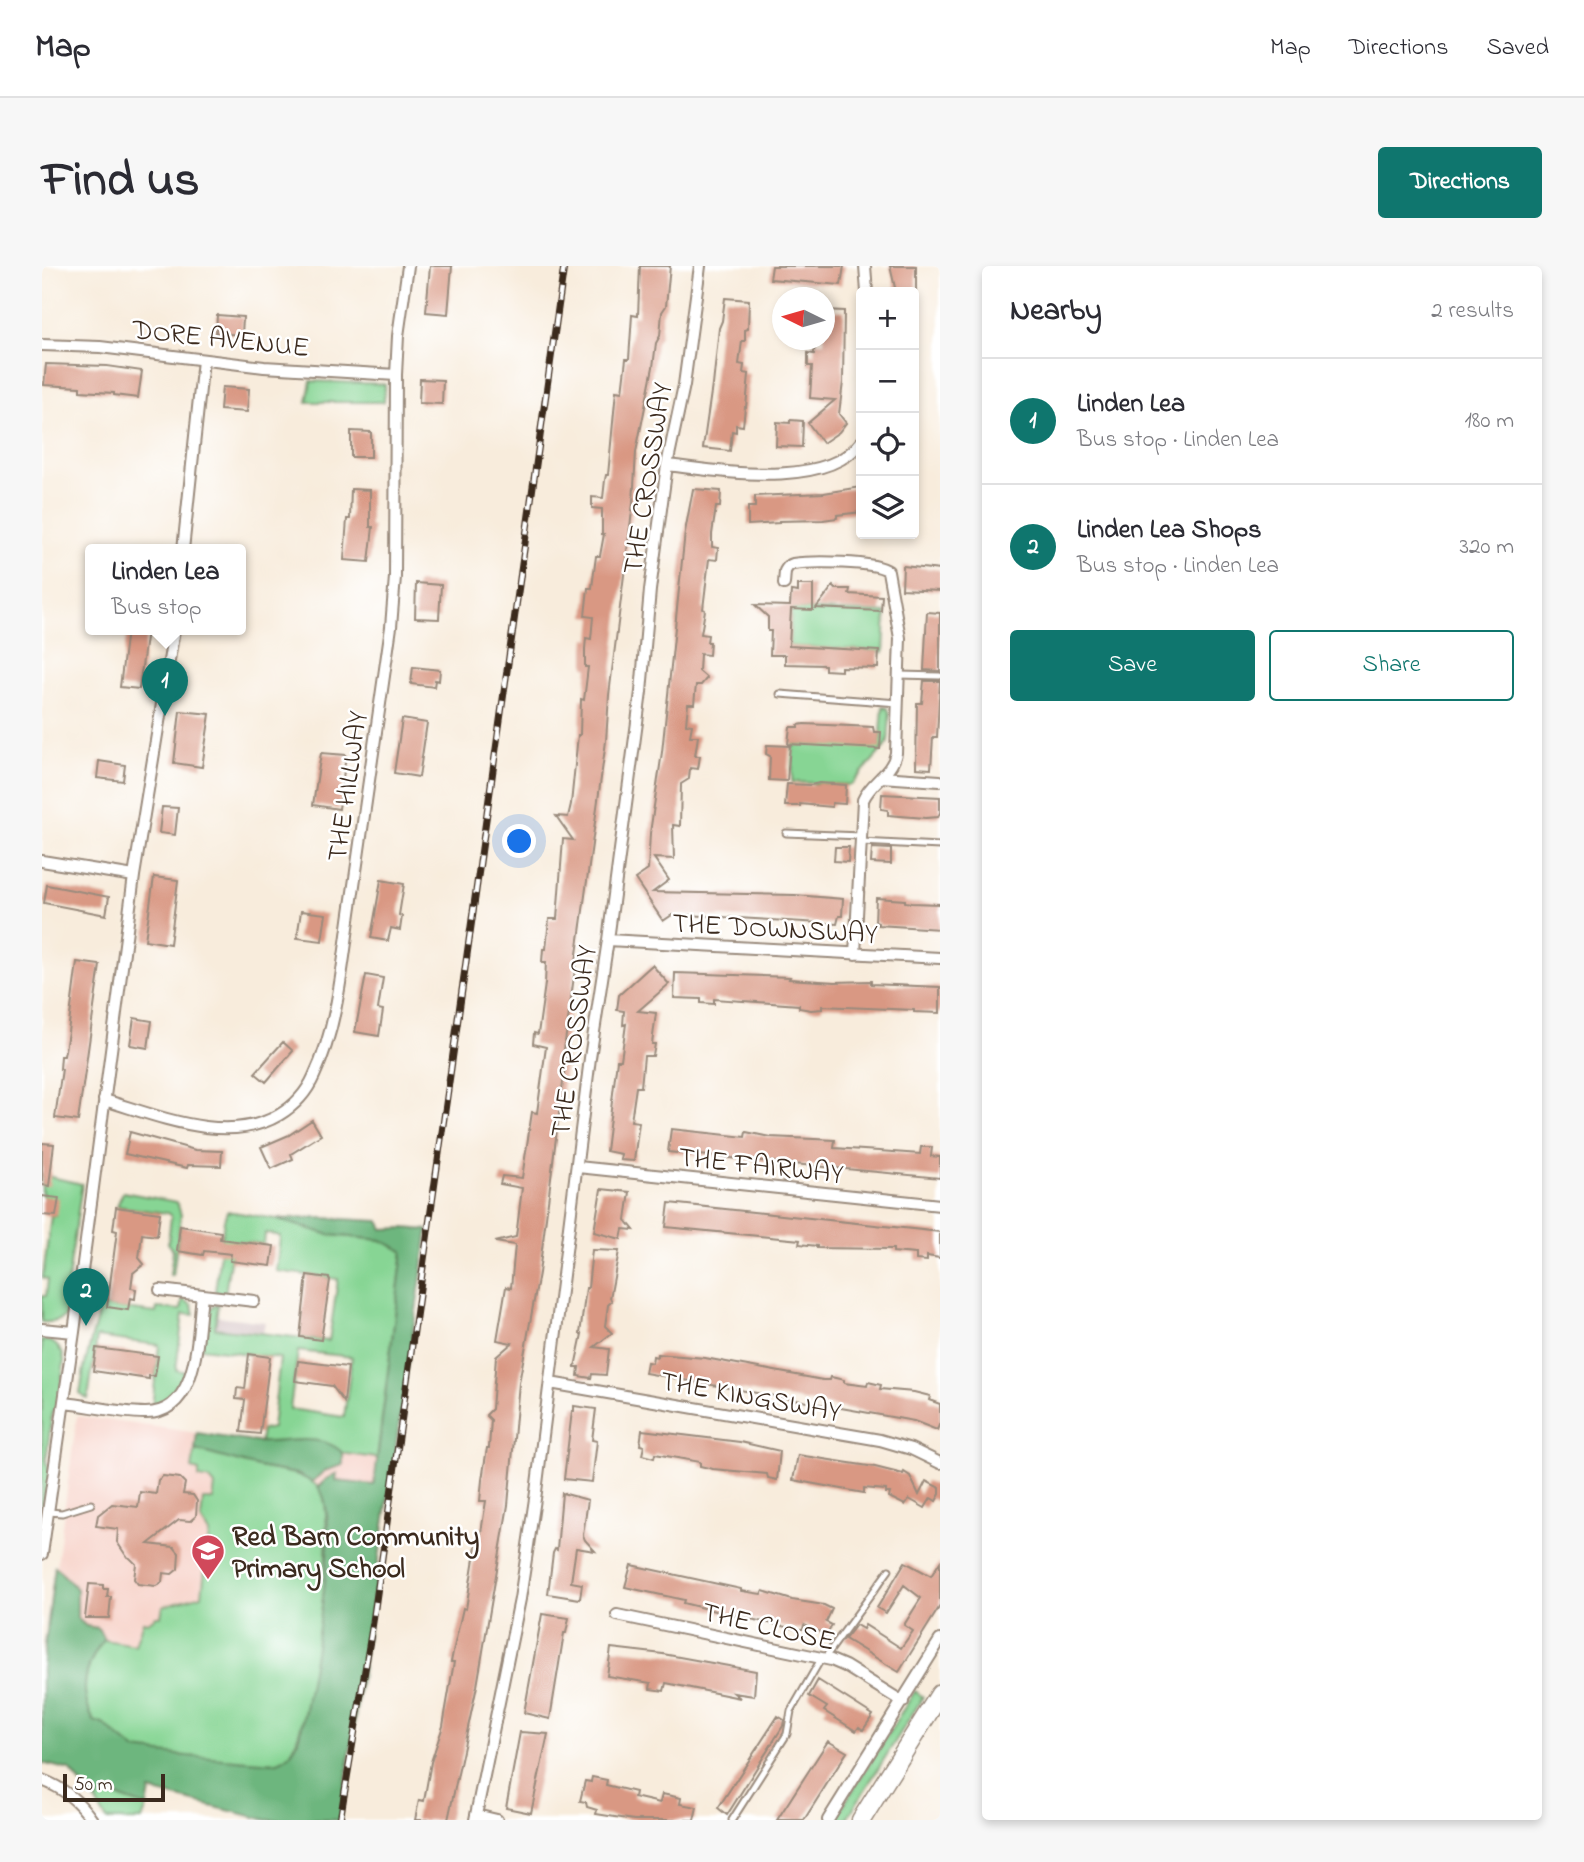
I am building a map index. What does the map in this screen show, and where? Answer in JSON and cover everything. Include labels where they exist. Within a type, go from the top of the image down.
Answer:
[{"type":"main road","points":[[861,1820],[940,1694]]},
{"type":"street","name":"THE HILLWAY","points":[[104,1100],[194,1126],[226,1128],[254,1125],[278,1115],[295,1103],[314,1078],[330,1030],[342,963],[391,627],[395,577],[396,375],[398,336],[408,266]]},
{"type":"street","name":"THE CROSSWAY","points":[[476,1818],[520,1599],[590,1058],[608,940],[667,465],[684,385],[700,266]]},
{"type":"street","points":[[865,266],[867,287]]},
{"type":"street","name":"DORE AVENUE","points":[[42,345],[100,347],[264,367],[396,375]]},
{"type":"street","points":[[184,544],[203,360]]},
{"type":"street","points":[[667,465],[745,472],[813,470],[844,460],[856,447]]},
{"type":"street","points":[[784,584],[785,571],[792,564],[877,564],[888,571],[900,638],[894,763],[863,800],[855,954]]},
{"type":"street","points":[[42,1554],[65,1403],[134,876],[173,635]]},
{"type":"street","points":[[881,777],[940,781]]},
{"type":"street","points":[[42,861],[134,876]]},
{"type":"street","name":"THE DOWNSWAY","points":[[608,940],[940,958]]},
{"type":"street","name":"THE FAIRWAY","points":[[578,1167],[940,1205]]},
{"type":"street","points":[[160,1290],[254,1301]]},
{"type":"street","points":[[65,1403],[145,1413],[161,1410],[175,1402],[181,1396],[192,1370],[202,1295]]},
{"type":"street","points":[[42,1329],[74,1332]]},
{"type":"street","name":"THE KINGSWAY","points":[[550,1383],[880,1440],[911,1449],[940,1463]]},
{"type":"street","name":"THE CLOSE","points":[[617,1615],[822,1658],[845,1666],[903,1702]]},
{"type":"street","points":[[828,1820],[940,1640]]},
{"type":"street","points":[[42,1780],[58,1787],[77,1801],[92,1820]]},
{"type":"street","points":[[476,1818],[497,1820]]},
{"type":"lane","points":[[900,675],[940,676]]},
{"type":"lane","points":[[779,694],[898,703]]},
{"type":"lane","points":[[786,833],[940,846]]},
{"type":"lane","points":[[48,1511],[62,1513],[91,1504]]},
{"type":"lane","points":[[732,1820],[786,1734],[791,1711],[822,1658],[889,1570]]},
{"type":"shaded area","points":[[217,1316],[265,1322],[263,1332],[215,1327]]},
{"type":"shaded area","name":"Red Barn Community Primary School","points":[[77,1416],[377,1458],[329,1820],[267,1820],[42,1763],[42,1676]]},
{"type":"green space","points":[[311,381],[385,384],[384,402],[307,402]]},
{"type":"green space","points":[[791,609],[886,613],[884,652],[789,646]]},
{"type":"green space","points":[[883,706],[890,713],[888,743],[851,785],[792,782],[793,744],[880,747]]},
{"type":"green space","points":[[42,1175],[82,1184],[67,1286],[73,1301],[72,1308],[64,1317],[50,1322],[42,1322],[42,1296],[46,1296],[48,1279],[43,1276],[51,1216],[56,1216],[42,1196]]},
{"type":"green space","points":[[123,1192],[177,1202],[181,1215],[173,1275],[170,1275],[173,1250],[168,1243],[171,1216],[167,1213],[117,1206]]},
{"type":"green space","points":[[227,1211],[276,1219],[330,1235],[381,1240],[403,1251],[377,1458],[260,1442],[262,1430],[272,1428],[280,1358],[201,1348],[208,1311],[218,1304],[215,1328],[329,1341],[338,1279],[276,1271],[280,1236],[265,1233],[264,1244],[233,1241],[225,1294],[215,1292]],"holes":[[[298,1351],[352,1357],[344,1417],[290,1409]]]},
{"type":"green space","points":[[276,1219],[379,1221],[383,1229],[428,1230],[340,1820],[267,1820],[150,1791],[147,1807],[113,1795],[102,1795],[95,1801],[70,1770],[42,1763],[42,1669],[55,1566],[77,1589],[77,1618],[86,1626],[98,1628],[104,1640],[92,1659],[86,1679],[86,1699],[94,1721],[103,1724],[135,1750],[187,1756],[274,1763],[292,1753],[297,1741],[318,1637],[327,1562],[328,1529],[325,1503],[318,1488],[326,1479],[337,1473],[336,1481],[374,1485],[403,1251],[381,1240],[330,1235]]},
{"type":"green space","points":[[183,1299],[192,1305],[194,1315],[183,1314],[176,1370],[187,1372],[174,1395],[152,1407],[159,1345],[97,1337],[88,1399],[80,1394],[100,1306],[156,1313],[157,1308],[181,1310]]},
{"type":"green space","points":[[42,1340],[57,1346],[64,1360],[59,1405],[52,1413],[46,1461],[50,1472],[42,1532]]},
{"type":"green space","points":[[197,1433],[257,1442],[324,1442],[343,1453],[343,1465],[324,1471],[312,1482],[297,1474],[258,1467],[195,1450]]},
{"type":"green space","points":[[195,1450],[290,1473],[306,1478],[320,1489],[325,1507],[326,1540],[319,1629],[303,1716],[294,1747],[284,1761],[236,1761],[136,1750],[93,1721],[88,1710],[85,1689],[88,1669],[104,1640],[135,1645],[143,1621],[148,1622],[161,1616],[163,1606],[202,1595],[209,1533],[201,1520],[203,1500],[213,1500],[215,1486],[210,1480],[199,1478],[199,1471],[192,1469]]},
{"type":"green space","points":[[915,1691],[923,1697],[846,1820],[834,1820]]},
{"type":"green space","points":[[102,1795],[113,1795],[147,1807],[142,1820],[107,1820],[95,1801]]},
{"type":"building","points":[[430,266],[452,266],[448,314],[426,312]]},
{"type":"building","points":[[640,266],[670,266],[666,306],[662,312],[660,336],[656,343],[636,452],[633,503],[609,695],[606,741],[563,1057],[566,1058],[539,1273],[519,1383],[508,1505],[477,1686],[448,1820],[415,1820],[419,1800],[424,1801],[431,1762],[443,1726],[454,1662],[451,1662],[463,1608],[466,1609],[477,1539],[480,1539],[486,1501],[480,1501],[491,1420],[486,1415],[492,1409],[496,1357],[512,1343],[497,1340],[506,1287],[511,1288],[515,1245],[495,1242],[516,1237],[522,1188],[500,1184],[502,1176],[522,1178],[532,1112],[537,1113],[546,1047],[533,1044],[534,1033],[538,1034],[545,984],[546,962],[542,962],[543,949],[546,949],[549,919],[557,919],[563,839],[573,840],[556,816],[568,817],[571,804],[580,735],[581,699],[584,700],[588,667],[585,667],[586,638],[591,639],[593,617],[585,616],[588,588],[592,588],[596,556],[600,556],[604,534],[602,509],[592,508],[592,497],[603,498],[608,475],[616,391],[622,392],[626,359],[629,359],[632,315],[638,316]]},
{"type":"building","points":[[772,266],[844,266],[841,285],[770,279]]},
{"type":"building","points":[[890,266],[916,266],[916,287],[895,287]]},
{"type":"building","points":[[725,298],[749,300],[748,329],[745,330],[745,341],[742,341],[739,364],[744,365],[743,373],[749,374],[746,407],[743,426],[736,425],[736,432],[732,431],[730,451],[703,448]]},
{"type":"building","points":[[835,311],[844,311],[843,382],[839,414],[846,423],[839,432],[823,443],[808,423],[835,400],[810,398],[812,366],[808,366],[808,353],[814,354],[814,350],[835,350]]},
{"type":"building","points":[[217,315],[243,317],[242,335],[216,333]]},
{"type":"building","points":[[46,364],[107,366],[142,371],[138,398],[80,391],[80,387],[44,385]]},
{"type":"building","points":[[420,379],[443,380],[442,404],[419,403]]},
{"type":"building","points":[[222,387],[249,389],[247,412],[220,410]]},
{"type":"building","points":[[790,420],[803,421],[802,447],[776,446],[777,422],[790,423]]},
{"type":"building","points":[[351,431],[371,432],[371,457],[351,457]]},
{"type":"building","points":[[856,488],[856,513],[823,520],[748,525],[748,507],[755,507],[755,496],[824,493]]},
{"type":"building","points":[[351,489],[370,490],[370,527],[373,527],[369,562],[344,560]]},
{"type":"building","points":[[693,489],[721,491],[720,507],[716,507],[712,534],[712,547],[718,548],[717,560],[709,559],[701,634],[708,635],[707,642],[710,642],[709,655],[700,654],[699,671],[707,678],[701,685],[696,685],[694,704],[688,704],[686,724],[692,725],[690,736],[698,736],[695,756],[700,756],[698,769],[690,768],[689,779],[681,784],[680,826],[673,825],[674,859],[654,858],[669,880],[653,892],[795,895],[843,899],[842,916],[839,916],[837,924],[687,915],[672,915],[663,921],[635,879],[648,870],[685,532]]},
{"type":"building","points":[[903,566],[940,570],[940,591],[902,589]]},
{"type":"building","points":[[416,583],[441,585],[439,619],[415,618]]},
{"type":"building","points":[[798,585],[813,585],[813,610],[791,609],[789,646],[879,651],[878,668],[841,667],[841,671],[825,670],[825,665],[785,664],[785,655],[770,655],[771,631],[768,631],[768,617],[755,605],[790,606],[791,591],[798,592]]},
{"type":"building","points":[[833,586],[836,589],[850,589],[849,594],[882,596],[881,611],[816,608]]},
{"type":"building","points":[[927,612],[940,613],[940,671],[924,670]]},
{"type":"building","points":[[126,635],[146,635],[139,689],[120,687]]},
{"type":"building","points":[[413,667],[440,670],[439,681],[435,680],[434,687],[411,684]]},
{"type":"building","points":[[924,681],[940,681],[937,737],[933,737],[931,769],[916,768],[917,703],[922,703]]},
{"type":"building","points":[[180,711],[210,714],[202,767],[174,763]]},
{"type":"building","points":[[402,719],[427,723],[419,777],[394,773]]},
{"type":"building","points":[[804,724],[873,727],[874,732],[881,732],[880,749],[788,744],[790,727]]},
{"type":"building","points":[[767,745],[790,746],[787,781],[769,780],[770,756],[766,754]]},
{"type":"building","points":[[321,753],[346,755],[339,809],[313,805]]},
{"type":"building","points":[[99,761],[125,765],[123,781],[97,778]]},
{"type":"building","points":[[787,784],[846,785],[845,804],[832,803],[832,807],[800,804],[785,806]]},
{"type":"building","points":[[882,794],[940,797],[940,813],[938,817],[926,818],[888,815],[888,810],[881,809]]},
{"type":"building","points":[[162,807],[178,808],[175,835],[159,833]]},
{"type":"building","points":[[835,847],[849,847],[848,862],[834,861]]},
{"type":"building","points":[[872,848],[891,849],[891,864],[871,863]]},
{"type":"building","points":[[154,877],[178,880],[170,944],[145,940]]},
{"type":"building","points":[[381,880],[404,884],[399,915],[402,916],[400,930],[391,928],[388,941],[371,938]]},
{"type":"building","points":[[47,885],[109,897],[106,915],[44,903]]},
{"type":"building","points":[[876,898],[940,904],[940,929],[878,925],[875,922]]},
{"type":"building","points":[[301,911],[326,914],[322,941],[297,938]]},
{"type":"building","points":[[77,962],[100,965],[78,1121],[55,1118],[62,1069],[61,1056],[64,1056]]},
{"type":"building","points":[[652,965],[669,984],[638,1011],[656,1013],[652,1044],[655,1044],[653,1056],[644,1056],[641,1087],[636,1087],[631,1121],[639,1122],[634,1161],[620,1160],[621,1154],[606,1151],[617,1060],[621,1060],[626,1024],[623,1025],[624,1011],[617,1010],[619,995]]},
{"type":"building","points":[[675,973],[790,977],[789,979],[835,982],[871,981],[871,984],[940,987],[940,1013],[822,1006],[822,1009],[811,1010],[799,1008],[799,1005],[714,999],[714,1004],[701,1003],[701,999],[674,998]]},
{"type":"building","points":[[366,975],[383,978],[378,1009],[383,1010],[379,1036],[355,1032]]},
{"type":"building","points":[[134,1018],[152,1021],[148,1048],[130,1045]]},
{"type":"building","points":[[283,1042],[293,1051],[266,1082],[255,1073]]},
{"type":"building","points":[[312,1120],[321,1135],[291,1154],[293,1159],[271,1169],[261,1147],[289,1135]]},
{"type":"building","points":[[671,1129],[745,1137],[746,1132],[770,1137],[835,1140],[834,1148],[920,1154],[921,1147],[932,1147],[931,1156],[940,1157],[940,1178],[668,1152]]},
{"type":"building","points":[[130,1132],[195,1150],[222,1151],[221,1166],[188,1165],[187,1168],[125,1154]]},
{"type":"building","points":[[42,1143],[54,1144],[49,1186],[42,1185]]},
{"type":"building","points":[[601,1189],[630,1192],[626,1220],[634,1230],[623,1229],[621,1239],[594,1232]]},
{"type":"building","points":[[42,1196],[59,1198],[56,1216],[42,1215]]},
{"type":"building","points":[[669,1203],[940,1232],[940,1258],[927,1256],[927,1261],[916,1260],[916,1254],[893,1252],[893,1249],[817,1248],[799,1244],[800,1240],[666,1227]]},
{"type":"building","points":[[116,1207],[160,1213],[157,1236],[142,1234],[139,1258],[144,1264],[133,1273],[131,1288],[136,1289],[135,1299],[130,1298],[128,1310],[107,1307],[117,1231],[113,1230]]},
{"type":"building","points":[[180,1226],[221,1232],[220,1239],[274,1246],[271,1266],[230,1261],[231,1254],[204,1251],[203,1255],[177,1251]]},
{"type":"building","points":[[592,1250],[619,1251],[610,1298],[612,1301],[608,1305],[605,1326],[612,1333],[594,1347],[609,1349],[606,1375],[592,1374],[591,1378],[578,1376],[579,1367],[575,1367],[582,1334]]},
{"type":"building","points":[[307,1275],[330,1280],[321,1340],[300,1337]]},
{"type":"building","points":[[96,1348],[158,1356],[155,1376],[149,1376],[149,1379],[93,1371]]},
{"type":"building","points":[[249,1354],[270,1357],[260,1434],[241,1432],[245,1400],[236,1399],[237,1388],[245,1389]]},
{"type":"building","points":[[657,1354],[705,1358],[823,1380],[830,1380],[831,1377],[844,1380],[844,1383],[867,1386],[868,1382],[881,1385],[880,1389],[914,1392],[930,1396],[929,1400],[940,1404],[940,1423],[937,1430],[914,1421],[645,1373],[647,1362],[652,1363],[653,1356],[657,1357]]},
{"type":"building","points":[[298,1361],[348,1367],[344,1402],[332,1386],[295,1381]]},
{"type":"building","points":[[574,1406],[596,1409],[592,1440],[597,1441],[592,1482],[564,1479]]},
{"type":"building","points":[[642,1430],[740,1442],[780,1451],[777,1480],[768,1478],[767,1474],[713,1469],[700,1466],[700,1462],[655,1454],[654,1458],[642,1455]]},
{"type":"building","points":[[798,1455],[903,1474],[904,1472],[910,1476],[919,1495],[926,1481],[940,1488],[940,1494],[936,1501],[931,1498],[925,1508],[909,1499],[905,1505],[889,1497],[890,1493],[886,1493],[886,1490],[864,1488],[864,1493],[793,1480]]},
{"type":"building","points":[[163,1476],[180,1478],[185,1483],[183,1494],[193,1495],[197,1501],[196,1516],[190,1521],[179,1520],[148,1544],[174,1547],[179,1553],[178,1569],[172,1574],[163,1573],[162,1582],[156,1586],[138,1584],[134,1579],[136,1564],[127,1557],[117,1542],[118,1529],[96,1526],[98,1515],[112,1504],[138,1507],[140,1492],[156,1494],[158,1480]]},
{"type":"building","points":[[562,1493],[588,1500],[583,1535],[595,1551],[576,1548],[571,1582],[582,1584],[580,1599],[548,1594],[553,1553],[557,1550]]},
{"type":"building","points":[[905,1562],[931,1576],[940,1562],[940,1606],[899,1672],[845,1639],[856,1625],[863,1629],[865,1625],[901,1648],[913,1631],[904,1625],[921,1598],[904,1585],[886,1613],[877,1608]]},
{"type":"building","points":[[631,1565],[741,1591],[761,1594],[763,1591],[792,1600],[824,1605],[832,1609],[826,1622],[832,1625],[827,1635],[804,1625],[803,1629],[796,1629],[625,1587]]},
{"type":"building","points":[[89,1584],[103,1585],[103,1589],[108,1589],[107,1597],[111,1597],[109,1618],[85,1618]]},
{"type":"building","points":[[542,1614],[569,1618],[564,1633],[550,1719],[524,1713]]},
{"type":"building","points":[[611,1648],[663,1654],[756,1671],[754,1696],[734,1693],[740,1698],[666,1683],[664,1691],[650,1689],[651,1683],[607,1676]]},
{"type":"building","points":[[818,1680],[873,1715],[863,1730],[859,1727],[856,1731],[824,1711],[827,1707],[809,1696]]},
{"type":"building","points":[[778,1716],[784,1720],[783,1726],[727,1815],[718,1808]]},
{"type":"building","points":[[520,1732],[548,1734],[531,1813],[506,1808]]},
{"type":"building","points":[[828,1741],[847,1752],[804,1820],[777,1820]]},
{"type":"building","points":[[592,1777],[607,1780],[606,1785],[635,1792],[634,1797],[660,1803],[662,1794],[681,1798],[680,1804],[697,1807],[694,1820],[634,1820],[596,1814],[597,1810],[580,1801],[585,1781],[591,1782]]},
{"type":"railway","points":[[340,1820],[373,1622],[564,266]]},
{"type":"place","name":"Linden Lea","points":[[165,716]]},
{"type":"place","name":"Linden Lea Shops","points":[[86,1326]]},
{"type":"place","name":"Red Barn Community Primary School","points":[[208,1581]]}]
